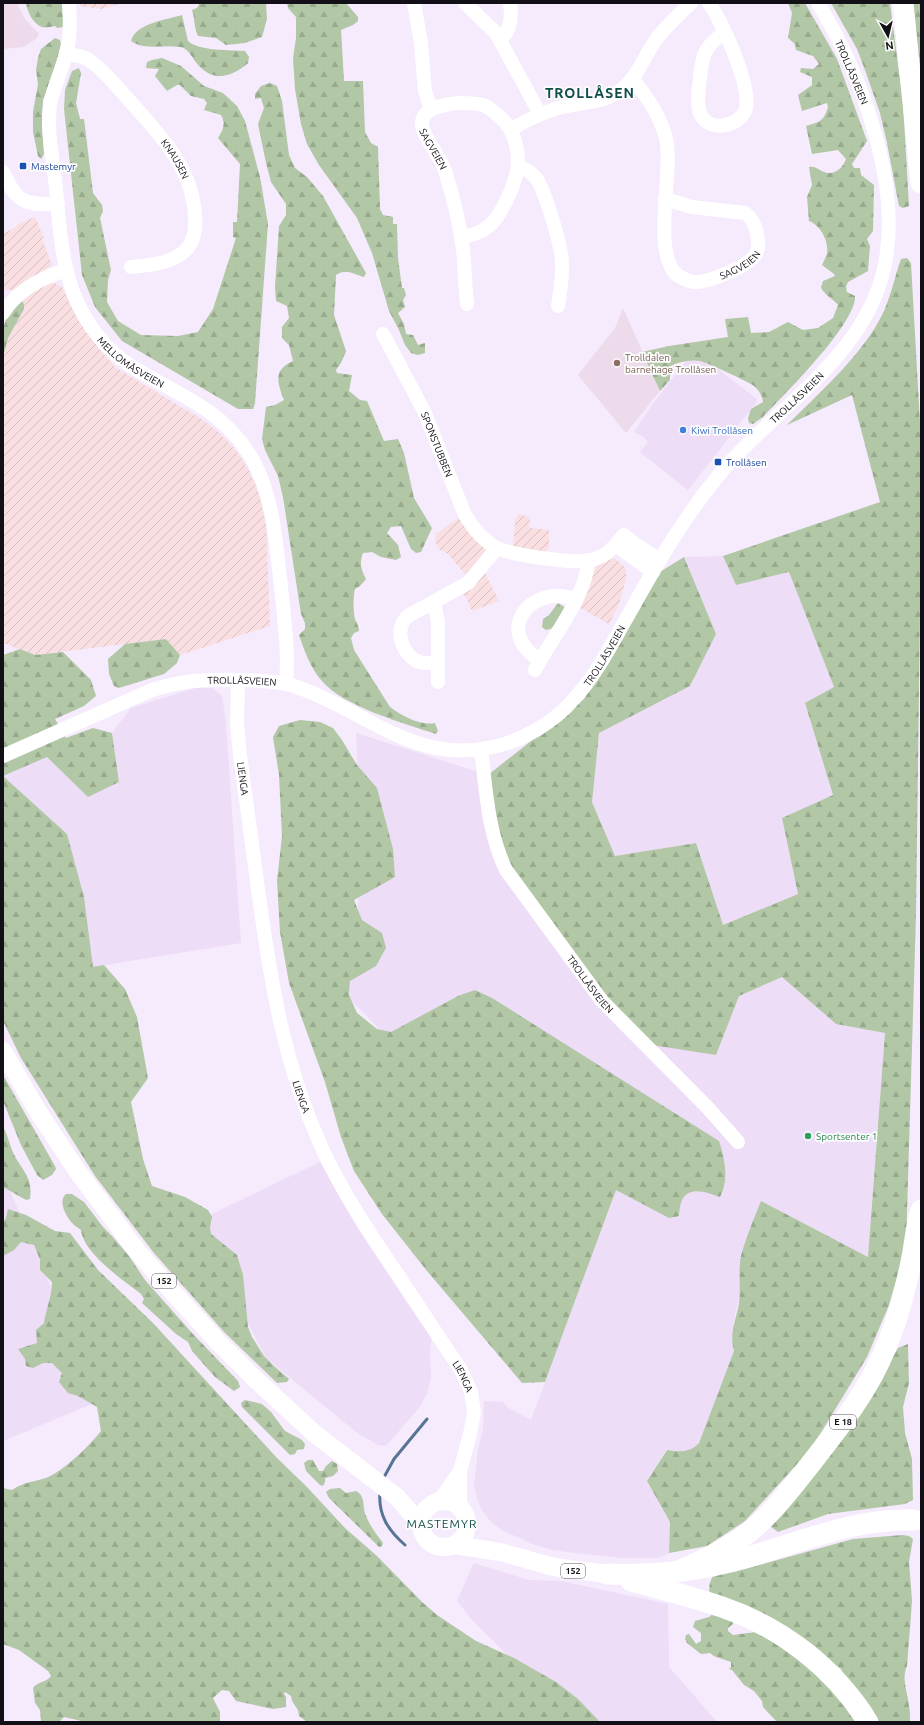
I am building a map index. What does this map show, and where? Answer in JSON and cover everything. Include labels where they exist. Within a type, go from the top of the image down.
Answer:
[{"type":"highway","points":[[904,3],[921,183]]},
{"type":"highway","points":[[912,3],[921,88]]},
{"type":"highway","name":"E 18","points":[[676,1572],[728,1547],[748,1533],[765,1518],[834,1435],[856,1403],[886,1348],[895,1323],[902,1302],[921,1210]]},
{"type":"highway","name":"E 18","points":[[608,1574],[639,1575],[676,1572],[735,1561],[852,1525],[893,1519],[914,1520]]},
{"type":"highway","points":[[608,1574],[724,1607],[778,1632],[814,1658],[847,1693],[868,1722]]},
{"type":"main road","name":"152","points":[[3,1051],[33,1103],[64,1152],[107,1213],[137,1251],[218,1342],[254,1378],[315,1434],[398,1498],[421,1525],[425,1538],[434,1546],[446,1548],[455,1545],[500,1552],[554,1567],[608,1574]]},
{"type":"main road","name":"152","points":[[398,1498],[433,1504],[452,1503],[464,1515],[480,1536],[500,1552]]},
{"type":"main road","points":[[421,1525],[421,1518],[433,1504]]},
{"type":"main road","points":[[455,1545],[466,1533],[464,1515]]},
{"type":"street","name":"MELLOMÅSVEIEN","points":[[69,3],[69,27],[66,53],[54,88],[49,110],[50,135],[66,270],[72,289],[81,310],[95,332],[111,350],[130,366],[183,395],[218,418],[236,435],[255,461],[266,489],[274,523],[287,639],[288,671],[286,684]]},
{"type":"street","points":[[414,3],[421,43],[425,91],[431,109],[441,106],[463,104],[483,105],[500,118],[510,129],[515,142],[518,167],[504,205],[494,221],[478,233],[461,237]]},
{"type":"street","points":[[465,3],[491,28],[500,40],[540,114]]},
{"type":"street","points":[[500,40],[507,32],[510,25],[510,3]]},
{"type":"street","points":[[510,129],[540,114],[567,106],[609,98],[623,89],[632,79],[655,41],[691,3]]},
{"type":"street","points":[[709,3],[724,33],[736,57],[742,75],[746,106],[743,115],[737,121],[715,125],[707,122],[700,113],[699,97],[701,70],[707,48],[724,33]]},
{"type":"street","name":"TROLLÅSVEIEN","points":[[3,756],[131,699],[168,685],[204,679],[286,684],[306,691],[385,731],[410,741],[446,749],[481,749],[506,743],[535,730],[554,719],[572,701],[594,673],[656,566],[688,515],[723,470],[748,443],[826,367],[850,341],[866,316],[880,286],[886,257],[888,231],[886,192],[879,151],[871,120],[854,73],[818,3]]},
{"type":"street","name":"KNAUSEN","points":[[66,53],[88,59],[102,71],[169,146],[182,167],[191,188],[195,212],[195,228],[192,240],[186,249],[175,258],[167,262],[131,267]]},
{"type":"street","name":"SAGVEIEN","points":[[632,79],[649,102],[666,139],[668,148],[665,199],[665,236],[668,259],[673,270],[681,277],[693,282],[709,279],[744,264],[755,255],[758,247],[757,232],[753,222],[745,213],[692,207],[665,199]]},
{"type":"street","name":"SAGVEIEN","points":[[431,109],[423,119],[423,130],[441,160],[450,187],[461,237],[467,304]]},
{"type":"street","points":[[518,167],[524,168],[539,182],[560,246],[562,264],[558,306]]},
{"type":"street","points":[[3,172],[13,192],[22,200],[35,204],[58,204]]},
{"type":"street","points":[[5,304],[33,284],[66,270]]},
{"type":"street","name":"SPONSTUBBEN","points":[[383,334],[424,411],[466,515],[479,534],[497,548],[510,552],[557,559],[588,560],[606,554],[620,540],[656,566]]},
{"type":"street","points":[[438,662],[425,663],[413,659],[405,649],[400,632],[402,622],[468,583],[497,548]]},
{"type":"street","points":[[576,600],[558,596],[544,598],[533,603],[522,614],[518,624],[519,635],[538,665],[576,600],[586,578],[588,560]]},
{"type":"street","points":[[434,602],[438,622],[438,682]]},
{"type":"street","name":"LIENGA","points":[[238,680],[237,724],[240,755],[270,972],[283,1038],[298,1087],[310,1119],[322,1147],[340,1182],[374,1240],[461,1370],[469,1386],[474,1406],[473,1423],[460,1471],[464,1515]]},
{"type":"street","name":"TROLLÅSVEIEN","points":[[481,749],[492,834],[499,856],[506,870],[602,1001],[708,1108],[738,1142]]},
{"type":"street","name":"LIENGA","points":[[433,1504],[460,1471]]},
{"type":"shaded area","points":[[3,3],[17,3],[25,19],[39,34],[37,38],[24,47],[3,49]]},
{"type":"shaded area","points":[[80,3],[122,3],[102,9],[80,6]]},
{"type":"shaded area","points":[[35,217],[44,238],[42,239],[52,265],[14,290],[6,290],[3,287],[3,234],[18,226],[17,225]]},
{"type":"shaded area","points":[[47,283],[54,283],[62,287],[75,314],[98,348],[116,368],[203,420],[221,434],[237,452],[248,469],[259,493],[266,523],[270,626],[180,655],[166,639],[35,655],[3,643],[3,357],[8,338],[24,309],[21,299]]},
{"type":"shaded area","name":"Trolldalen barnehage Trollåsen","points":[[623,308],[660,391],[626,433],[578,375],[615,328]]},
{"type":"shaded area","points":[[686,361],[701,361],[718,369],[757,399],[756,403],[688,490],[640,452],[648,442],[644,437],[634,432],[652,405]]},
{"type":"shaded area","points":[[519,514],[530,517],[530,528],[549,530],[549,546],[546,554],[513,550],[515,520]]},
{"type":"shaded area","points":[[460,517],[489,551],[475,569],[465,574],[448,554],[439,549],[435,541],[436,534]]},
{"type":"shaded area","points":[[723,556],[736,585],[789,572],[834,687],[805,704],[833,795],[782,819],[798,894],[723,925],[696,843],[615,856],[592,801],[599,733],[690,686],[716,634],[684,557]]},
{"type":"shaded area","points":[[614,558],[624,566],[626,571],[626,579],[619,604],[609,624],[577,606],[593,571],[597,566]]},
{"type":"shaded area","points":[[485,573],[499,601],[472,611],[466,597],[461,592]]},
{"type":"shaded area","points":[[195,688],[212,688],[222,696],[226,723],[241,943],[93,967],[84,897],[67,834],[3,776],[47,757],[119,782],[112,733],[131,708]]},
{"type":"shaded area","points":[[356,733],[488,775],[716,1055],[739,996],[782,977],[836,1024],[885,1033],[868,1257],[761,1201],[733,1324],[734,1351],[699,1443],[694,1449],[681,1452],[666,1450],[647,1481],[670,1522],[669,1553],[657,1558],[622,1558],[583,1554],[552,1550],[532,1544],[502,1530],[491,1522],[482,1510],[477,1499],[474,1486],[478,1450],[483,1429],[484,1401],[503,1402],[508,1408],[531,1420],[616,1190],[386,1036],[349,998],[362,866]]},
{"type":"shaded area","points":[[320,1162],[357,1227],[409,1306],[432,1336],[430,1352],[431,1377],[427,1394],[419,1408],[386,1446],[378,1445],[356,1432],[266,1358],[245,1318],[178,1230]]},
{"type":"shaded area","points":[[3,1174],[99,1401],[3,1441]]},
{"type":"shaded area","points":[[474,1563],[529,1580],[561,1581],[668,1604],[669,1667],[717,1722],[574,1722],[472,1620],[457,1601]]},
{"type":"green space","points":[[26,3],[62,3],[63,27],[42,27],[31,17]]},
{"type":"green space","points":[[200,3],[266,3],[267,19],[262,37],[245,43],[226,45],[216,38],[198,36],[192,10],[197,8]]},
{"type":"green space","points":[[287,3],[346,3],[358,17],[358,21],[353,25],[341,30],[344,81],[363,81],[365,132],[371,143],[378,147],[380,209],[383,215],[393,217],[393,224],[397,224],[398,258],[402,288],[404,288],[406,295],[403,300],[405,307],[398,313],[404,324],[406,334],[413,335],[418,345],[425,343],[425,353],[418,355],[411,353],[405,345],[389,311],[372,253],[357,218],[319,165],[307,144],[301,124],[295,89],[293,58],[296,38],[296,17],[288,8]]},
{"type":"green space","points":[[788,3],[805,3],[837,59],[867,141],[852,164],[854,168],[860,168],[861,175],[874,185],[873,231],[867,239],[870,246],[868,271],[848,282],[846,287],[847,292],[855,296],[852,308],[844,323],[832,341],[801,377],[763,417],[753,424],[749,423],[748,418],[751,409],[763,402],[758,389],[754,386],[700,361],[686,361],[664,370],[670,375],[670,380],[660,391],[642,352],[669,346],[728,337],[725,319],[748,317],[751,333],[769,332],[788,322],[803,330],[818,328],[833,318],[838,305],[821,288],[823,281],[835,276],[822,265],[827,253],[827,244],[823,234],[817,226],[809,221],[807,197],[812,185],[809,167],[814,167],[824,172],[831,173],[837,171],[846,159],[838,150],[812,154],[806,126],[821,120],[828,107],[827,103],[802,111],[798,95],[812,85],[812,77],[800,72],[801,68],[813,69],[819,64],[813,56],[796,50],[795,44],[788,38],[792,13]]},
{"type":"green space","points":[[831,3],[890,3],[903,103],[909,206],[903,208],[899,206],[880,113],[857,49]]},
{"type":"green space","points":[[912,3],[921,3],[921,78]]},
{"type":"green space","points":[[182,15],[188,41],[199,47],[245,51],[249,57],[248,63],[242,68],[224,76],[211,75],[199,66],[183,48],[174,46],[148,47],[131,41],[134,35],[145,26]]},
{"type":"green space","points":[[55,38],[60,40],[61,45],[53,75],[43,100],[42,125],[44,154],[41,159],[38,156],[33,132],[33,112],[38,84],[36,70],[41,49]]},
{"type":"green space","points":[[162,58],[181,66],[204,86],[223,93],[237,106],[245,121],[260,177],[268,224],[255,403],[253,409],[238,409],[122,341],[95,307],[82,275],[64,109],[65,90],[72,71],[79,68],[81,73],[76,103],[80,119],[84,119],[93,193],[102,205],[103,211],[100,218],[111,270],[108,280],[107,302],[118,321],[141,335],[178,336],[198,332],[213,309],[236,238],[233,237],[233,222],[237,222],[240,164],[218,138],[223,127],[221,115],[204,110],[207,103],[204,99],[191,96],[180,85],[177,85],[167,91],[155,76],[159,69],[146,68],[147,62]]},
{"type":"green space","points":[[270,83],[277,86],[282,101],[289,155],[295,168],[307,177],[323,196],[366,273],[364,277],[346,272],[336,275],[334,315],[346,351],[336,370],[337,373],[352,375],[349,391],[360,400],[367,401],[384,441],[398,439],[404,453],[414,498],[432,528],[421,552],[416,553],[411,549],[401,526],[391,527],[387,533],[398,545],[401,557],[396,560],[381,557],[372,552],[363,553],[361,566],[366,579],[355,589],[354,592],[354,612],[359,631],[354,633],[351,638],[354,650],[390,707],[412,720],[430,724],[435,723],[438,731],[436,734],[375,713],[359,706],[331,690],[314,671],[299,635],[305,629],[305,623],[301,614],[283,497],[278,476],[265,450],[262,439],[266,407],[275,405],[284,400],[278,382],[278,377],[282,368],[293,361],[289,345],[282,338],[282,327],[289,318],[287,306],[276,301],[275,287],[279,226],[286,215],[286,204],[271,182],[258,124],[264,108],[261,98],[255,99],[255,94],[261,86]]},
{"type":"green space","points":[[907,258],[911,263],[921,441],[921,536],[916,915],[906,1246],[889,1305],[867,1357],[811,1449],[745,1521],[707,1546],[669,1553],[670,1522],[647,1481],[667,1450],[688,1450],[692,1449],[699,1443],[734,1351],[732,1338],[739,1303],[741,1256],[761,1201],[868,1257],[885,1033],[836,1024],[782,977],[739,996],[716,1055],[652,1045],[595,993],[496,845],[488,775],[584,699],[655,575],[684,557],[716,634],[690,686],[599,733],[592,802],[615,856],[696,843],[723,925],[798,894],[782,818],[833,795],[805,703],[834,687],[789,572],[736,585],[723,556],[880,502],[852,395],[787,425],[827,386],[865,342],[884,311],[901,259]]},
{"type":"green space","points":[[21,299],[24,304],[24,309],[8,338],[3,357],[4,326],[9,314]]},
{"type":"green space","points":[[558,603],[566,608],[554,628],[546,630],[542,627],[543,619],[549,615]]},
{"type":"green space","points":[[166,639],[180,655],[177,663],[164,674],[119,688],[114,686],[109,674],[108,659],[125,644]]},
{"type":"green space","points":[[20,649],[35,655],[63,652],[91,680],[96,696],[84,706],[55,719],[66,738],[93,728],[112,733],[119,782],[88,797],[47,757],[3,776],[3,655]]},
{"type":"green space","points":[[300,720],[320,722],[333,728],[357,765],[377,788],[393,849],[395,877],[354,900],[362,920],[382,933],[386,948],[376,966],[350,981],[349,995],[357,1013],[377,1029],[391,1032],[458,996],[475,990],[492,998],[719,1141],[725,1169],[723,1190],[720,1197],[700,1191],[694,1191],[685,1195],[682,1200],[679,1216],[669,1218],[616,1190],[545,1382],[522,1383],[427,1271],[382,1214],[354,1171],[341,1137],[325,1082],[289,983],[280,932],[277,881],[282,836],[279,775],[273,737],[279,726]]},
{"type":"green space","points":[[3,776],[67,834],[84,897],[93,967],[104,965],[125,989],[137,1017],[148,1078],[131,1102],[143,1159],[152,1186],[185,1197],[208,1210],[212,1217],[210,1227],[211,1234],[237,1255],[243,1275],[248,1327],[252,1337],[264,1356],[289,1379],[287,1382],[277,1383],[224,1332],[154,1253],[95,1176],[21,1058],[3,1021]]},
{"type":"green space","points":[[3,1075],[55,1166],[56,1169],[52,1175],[43,1180],[37,1175],[21,1145],[3,1101]]},
{"type":"green space","points":[[3,1126],[12,1150],[28,1178],[31,1191],[30,1199],[26,1200],[3,1187]]},
{"type":"green space","points":[[66,1194],[72,1194],[84,1202],[103,1227],[129,1256],[145,1280],[192,1333],[238,1381],[240,1387],[234,1391],[215,1377],[192,1351],[188,1342],[176,1334],[142,1303],[144,1299],[141,1294],[105,1266],[89,1248],[81,1230],[74,1225],[66,1214],[62,1201]]},
{"type":"green space","points":[[8,1209],[26,1215],[55,1231],[70,1233],[98,1270],[153,1323],[277,1458],[306,1486],[345,1528],[377,1556],[422,1602],[437,1615],[476,1641],[514,1658],[556,1682],[578,1699],[600,1722],[307,1722],[299,1716],[298,1710],[292,1701],[291,1696],[285,1692],[286,1707],[273,1709],[236,1701],[229,1691],[222,1690],[213,1698],[220,1712],[220,1722],[86,1722],[64,1717],[59,1722],[41,1722],[40,1710],[35,1703],[33,1688],[51,1676],[48,1671],[19,1650],[3,1644],[3,1488],[12,1490],[16,1487],[53,1475],[76,1457],[101,1431],[97,1407],[78,1396],[68,1393],[59,1382],[62,1373],[52,1363],[43,1363],[33,1368],[26,1366],[25,1359],[18,1349],[37,1343],[36,1330],[44,1323],[52,1282],[40,1270],[40,1260],[34,1245],[21,1242],[14,1250],[3,1256],[3,1223]]},
{"type":"green space","points":[[908,1344],[909,1383],[903,1407],[905,1433],[912,1459],[913,1500],[905,1504],[828,1514],[778,1532],[770,1526],[881,1378],[898,1348]]},
{"type":"green space","points":[[245,1400],[262,1404],[271,1412],[285,1431],[302,1440],[305,1444],[304,1449],[297,1450],[295,1454],[290,1455],[242,1407],[241,1403]]},
{"type":"green space","points":[[308,1460],[313,1460],[319,1471],[323,1471],[332,1461],[337,1464],[338,1471],[333,1476],[325,1478],[323,1486],[320,1485],[306,1471],[304,1463]]},
{"type":"green space","points":[[340,1488],[346,1493],[356,1491],[359,1493],[363,1499],[366,1516],[383,1543],[382,1546],[379,1547],[329,1498],[326,1492],[330,1489]]},
{"type":"green space","points":[[902,1535],[909,1536],[913,1539],[909,1562],[912,1601],[907,1666],[905,1671],[905,1686],[910,1710],[910,1722],[879,1722],[874,1713],[847,1682],[841,1669],[819,1653],[710,1594],[710,1583],[715,1574],[745,1569],[853,1539]]},
{"type":"green space","points":[[716,1611],[733,1619],[733,1624],[728,1628],[728,1631],[733,1635],[756,1632],[764,1635],[809,1668],[833,1691],[859,1722],[777,1722],[763,1707],[762,1701],[754,1691],[744,1685],[732,1670],[729,1669],[731,1667],[731,1662],[710,1653],[701,1654],[687,1643],[685,1639],[686,1635],[689,1634],[696,1644],[701,1641],[701,1633],[693,1627],[695,1621],[709,1617]]},
{"type":"waterway","points":[[383,1479],[394,1459],[427,1419]]},
{"type":"waterway","points":[[380,1492],[381,1508],[385,1522],[405,1545]]},
{"type":"place","name":"Mastemyr","points":[[23,166]]},
{"type":"place","name":"Trolldalen barnehage Trollåsen","points":[[617,363]]},
{"type":"place","name":"Kiwi Trollåsen","points":[[683,430]]},
{"type":"place","name":"Trollåsen","points":[[718,462]]},
{"type":"place","name":"Sportsenter 1","points":[[808,1136]]},
{"type":"district","name":"TROLLÅSEN","points":[[590,93]]},
{"type":"district","name":"MASTEMYR","points":[[442,1524]]}]
